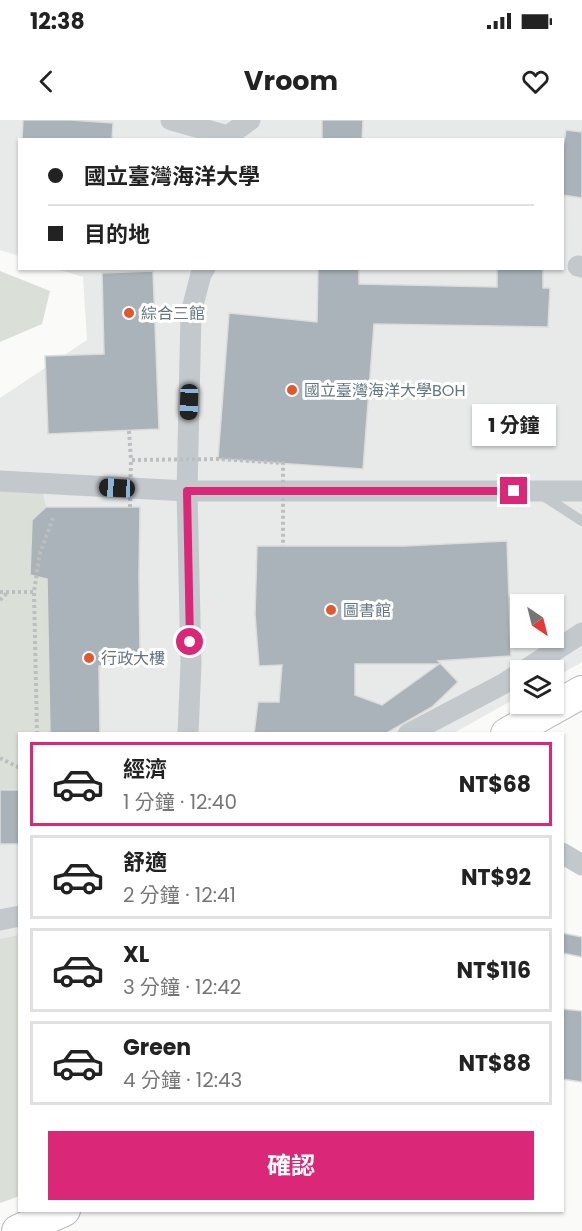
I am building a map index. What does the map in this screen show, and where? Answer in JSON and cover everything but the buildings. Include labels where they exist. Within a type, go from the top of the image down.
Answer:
[{"type":"main road","points":[[511,732],[582,692]]},
{"type":"main road","points":[[18,1231],[60,1212]]},
{"type":"street","points":[[171,120],[229,138],[250,120]]},
{"type":"street","points":[[188,732],[191,663],[187,491],[191,313],[204,270]]},
{"type":"street","points":[[0,481],[187,491],[582,491]]},
{"type":"street","points":[[540,660],[582,633]]},
{"type":"street","points":[[412,732],[510,680]]},
{"type":"street","points":[[564,854],[582,865]]},
{"type":"street","points":[[0,920],[18,916]]},
{"type":"lane","points":[[538,491],[582,521]]},
{"type":"path","points":[[129,431],[130,507]]},
{"type":"path","points":[[130,460],[218,459],[283,463],[284,546]]},
{"type":"path","points":[[37,732],[34,592],[40,553],[53,518]]},
{"type":"path","points":[[0,592],[34,592]]},
{"type":"path","points":[[0,600],[8,593]]},
{"type":"path","points":[[0,758],[18,767]]},
{"type":"shaded area","points":[[0,120],[582,120],[582,662],[564,672],[564,660],[510,660],[510,702],[456,732],[18,732],[18,1197],[0,1203],[0,398],[87,340],[83,277],[60,270],[564,270],[564,138],[18,138],[18,256],[0,250]]},
{"type":"shaded area","points":[[0,271],[50,291],[42,324],[0,342]]},
{"type":"shaded area","points":[[0,483],[41,485],[46,507],[32,520],[30,574],[47,579],[50,732],[18,732],[18,789],[0,789]]},
{"type":"shaded area","points":[[18,935],[18,1196],[0,1203],[0,939]]},
{"type":"place","name":"綜合三館","points":[[129,313]]},
{"type":"place","name":"國立臺灣海洋大學BOH","points":[[292,390]]},
{"type":"place","name":"圖書館","points":[[331,610]]},
{"type":"place","name":"行政大樓","points":[[89,658]]},
{"type":"route","points":[[190,642],[187,491],[514,491]]}]
